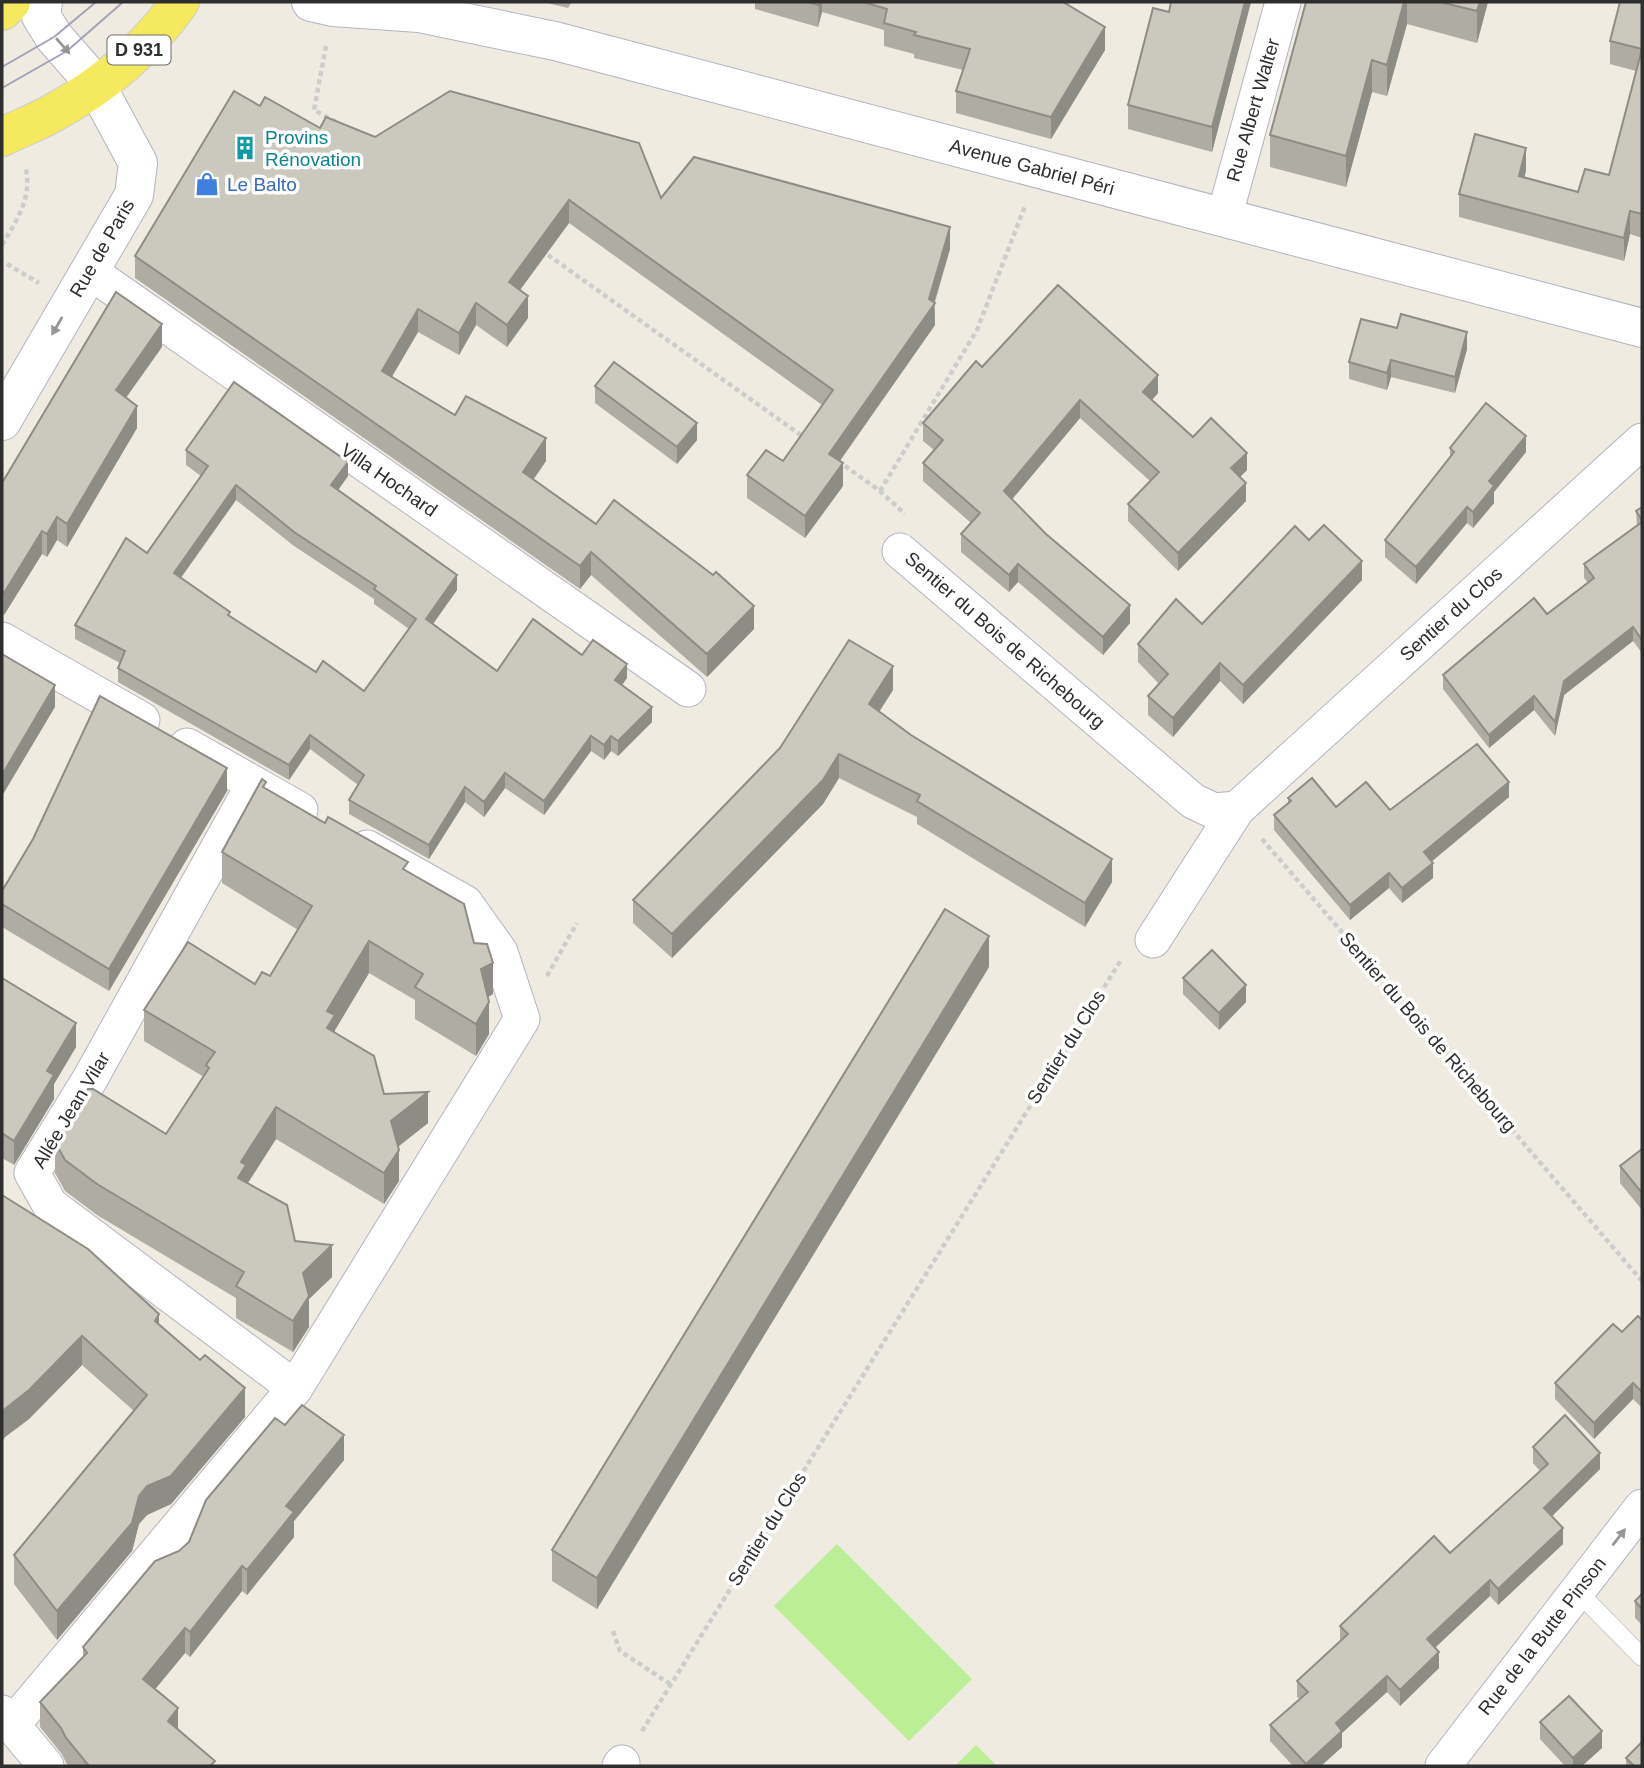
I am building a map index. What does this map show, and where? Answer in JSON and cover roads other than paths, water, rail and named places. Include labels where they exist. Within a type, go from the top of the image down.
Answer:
[{"type":"main road","points":[[2,10],[11,2]]},
{"type":"main road","name":"D 931","points":[[14,151],[50,115],[96,85],[149,41],[180,2]]},
{"type":"street","name":"Rue de Paris","points":[[2,421],[134,195],[138,163],[96,85],[54,37],[41,16],[43,2]]},
{"type":"street","name":"Rue Albert Walter","points":[[1224,218],[1283,2]]},
{"type":"street","name":"Avenue Gabriel Péri","points":[[322,4],[411,7],[555,41],[1642,328]]},
{"type":"street","name":"Villa Hochard","points":[[89,271],[688,689]]},
{"type":"street","name":"Sentier du Clos","points":[[1153,940],[1237,810],[1642,441]]},
{"type":"street","name":"Sentier du Bois de Richebourg","points":[[900,551],[1193,802],[1214,811],[1237,810]]},
{"type":"street","points":[[2,640],[465,903],[500,953],[522,1019],[295,1388],[8,1730],[46,1766]]},
{"type":"street","name":"Allée Jean Vilar","points":[[254,784],[90,1079],[32,1172],[50,1205],[295,1388]]},
{"type":"street","name":"Rue de la Butte Pinson","points":[[1443,1766],[1642,1507]]},
{"type":"lane","points":[[1577,1591],[1642,1657]]},
{"type":"tram line","points":[[2,67],[54,37],[96,2]]},
{"type":"tram line","points":[[2,88],[67,51],[123,2]]},
{"type":"place","name":"Provins Rénovation","points":[[245,148]]},
{"type":"place","name":"Le Balto","points":[[207,184]]}]
